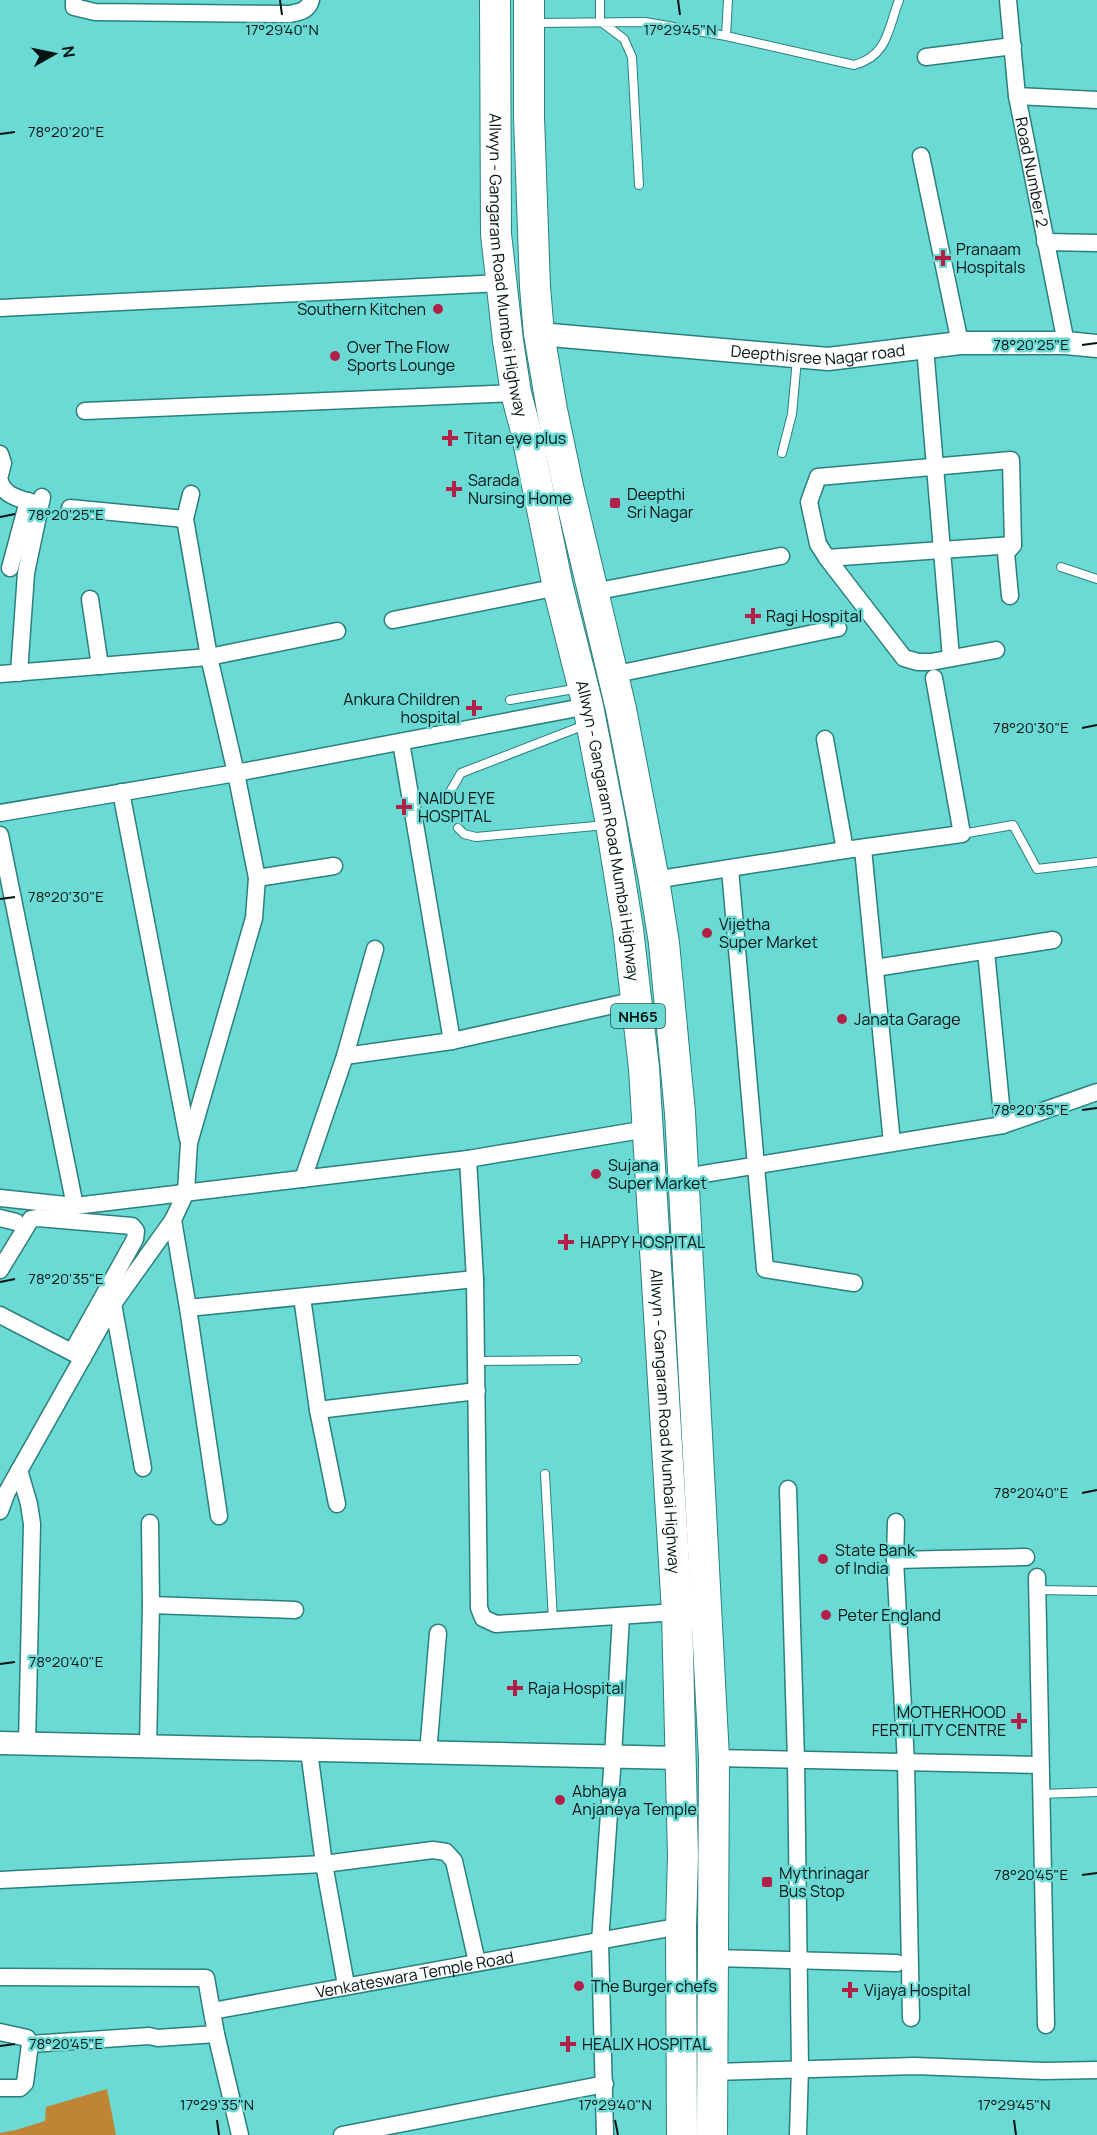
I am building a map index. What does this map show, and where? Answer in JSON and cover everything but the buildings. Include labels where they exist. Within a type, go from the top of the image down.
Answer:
[{"type":"highway","name":"Allwyn - Gangaram Road Mumbai Highway","points":[[495,0],[496,234],[516,393],[558,587],[587,705],[611,824],[628,928],[644,1068],[677,1612],[683,1856],[682,2135]]},
{"type":"highway","name":"Allwyn - Gangaram Road Mumbai Highway","points":[[529,11],[529,94],[535,287],[539,334],[569,491],[594,592],[654,880],[664,944],[685,1177],[714,1758],[712,2135]]},
{"type":"highway","points":[[494,60],[529,61]]},
{"type":"highway","points":[[494,93],[529,94]]},
{"type":"highway","points":[[682,2005],[714,2005]]},
{"type":"highway","points":[[683,2043],[714,2057]]},
{"type":"street","points":[[74,0],[74,7],[95,12],[290,14],[302,12],[309,5],[310,0]]},
{"type":"street","name":"Road Number 2","points":[[1008,0],[1017,96],[1066,343]]},
{"type":"street","points":[[926,57],[1013,46]]},
{"type":"street","points":[[1017,96],[1097,100]]},
{"type":"street","points":[[921,156],[960,343]]},
{"type":"street","points":[[1045,242],[1097,243]]},
{"type":"street","points":[[0,308],[501,283]]},
{"type":"street","name":"Deepthisree Nagar road","points":[[539,334],[828,359],[960,343],[1066,343],[1097,346]]},
{"type":"street","points":[[925,347],[951,658]]},
{"type":"street","points":[[85,411],[516,393]]},
{"type":"street","points":[[0,454],[3,463],[0,475]]},
{"type":"street","points":[[996,650],[918,662],[903,658],[826,558],[818,544],[809,502],[818,477],[1011,460],[1013,544],[1006,553],[1010,596]]},
{"type":"street","points":[[0,481],[2,489],[8,494],[37,501],[24,544],[26,573],[19,673]]},
{"type":"street","points":[[100,1316],[113,1304],[173,1220],[186,1192],[189,1143],[254,918],[257,878],[209,657],[185,519],[191,494]]},
{"type":"street","points":[[70,508],[185,519]]},
{"type":"street","points":[[24,544],[5,566],[26,573]]},
{"type":"street","points":[[826,558],[1013,544]]},
{"type":"street","points":[[594,592],[781,556]]},
{"type":"street","points":[[393,620],[558,587]]},
{"type":"street","points":[[90,599],[100,666]]},
{"type":"street","points":[[612,675],[838,628]]},
{"type":"street","points":[[0,674],[209,657],[337,631]]},
{"type":"street","points":[[654,880],[962,834],[934,678]]},
{"type":"street","points":[[0,813],[236,773],[587,705]]},
{"type":"street","points":[[825,739],[845,850]]},
{"type":"street","points":[[401,742],[452,1041]]},
{"type":"street","points":[[120,792],[189,1143]]},
{"type":"street","points":[[0,835],[5,885],[75,1206]]},
{"type":"street","points":[[863,849],[892,1143]]},
{"type":"street","points":[[257,878],[334,866]]},
{"type":"street","points":[[730,869],[765,1269],[854,1283]]},
{"type":"street","points":[[876,968],[1053,940]]},
{"type":"street","points":[[303,1179],[345,1056],[375,949]]},
{"type":"street","points":[[986,951],[1003,1125]]},
{"type":"street","points":[[345,1056],[452,1041],[636,1000]]},
{"type":"street","points":[[685,1177],[1003,1125],[1097,1092]]},
{"type":"street","points":[[0,1198],[75,1206],[468,1159],[647,1129]]},
{"type":"street","points":[[468,1159],[475,1279],[479,1608],[483,1618],[495,1624],[677,1612]]},
{"type":"street","points":[[0,1248],[8,1220],[29,1202]]},
{"type":"street","points":[[0,1270],[32,1219],[132,1226],[136,1231],[135,1239],[100,1316],[77,1355],[19,1470],[4,1490],[0,1511]]},
{"type":"street","points":[[173,1220],[219,1516]]},
{"type":"street","points":[[188,1308],[475,1279]]},
{"type":"street","points":[[302,1297],[318,1410],[337,1504]]},
{"type":"street","points":[[113,1304],[142,1468]]},
{"type":"street","points":[[0,1315],[77,1355]]},
{"type":"street","points":[[318,1410],[477,1391]]},
{"type":"street","points":[[19,1470],[32,1524],[27,1744]]},
{"type":"street","points":[[788,1489],[796,1760],[800,2068],[798,2135]]},
{"type":"street","points":[[896,1522],[895,1560],[906,1763],[903,1963],[911,2018]]},
{"type":"street","points":[[148,1747],[150,1523]]},
{"type":"street","points":[[895,1560],[1026,1557]]},
{"type":"street","points":[[1037,1584],[1046,2025]]},
{"type":"street","points":[[151,1605],[294,1610]]},
{"type":"street","points":[[605,2135],[600,1942],[614,1756],[621,1616]]},
{"type":"street","points":[[428,1753],[438,1633]]},
{"type":"street","points":[[0,1743],[680,1758]]},
{"type":"street","points":[[309,1751],[324,1864],[346,1985]]},
{"type":"street","points":[[714,1758],[1040,1765]]},
{"type":"street","points":[[0,1880],[324,1864],[433,1850],[446,1852],[454,1861],[477,1962]]},
{"type":"street","name":"Venkateswara Temple Road","points":[[212,2011],[681,1926]]},
{"type":"street","points":[[714,1958],[903,1963]]},
{"type":"street","points":[[0,1977],[206,1978],[216,2034],[240,2135]]},
{"type":"street","points":[[0,2032],[27,2038],[30,2044],[25,2083],[20,2088],[0,2088]]},
{"type":"street","points":[[30,2044],[216,2034]]},
{"type":"street","points":[[714,2057],[800,2068],[915,2066],[1045,2071],[1097,2070]]},
{"type":"street","points":[[342,2135],[380,2131],[605,2084]]},
{"type":"lane","points":[[600,0],[600,21]]},
{"type":"lane","points":[[726,36],[728,0]]},
{"type":"lane","points":[[529,11],[600,21],[645,22],[726,36],[854,65],[874,57],[882,47],[899,0]]},
{"type":"lane","points":[[600,21],[624,39],[632,57],[639,185]]},
{"type":"lane","points":[[782,453],[792,414],[799,358]]},
{"type":"lane","points":[[1061,567],[1097,579]]},
{"type":"lane","points":[[510,700],[587,705]]},
{"type":"lane","points":[[450,792],[461,773],[587,705]]},
{"type":"lane","points":[[458,828],[464,834],[476,837],[611,824]]},
{"type":"lane","points":[[962,834],[1013,825],[1037,869],[1097,862]]},
{"type":"lane","points":[[477,1361],[577,1360]]},
{"type":"lane","points":[[545,1474],[553,1620]]},
{"type":"lane","points":[[1037,1584],[1097,1591]]},
{"type":"lane","points":[[1041,1794],[1097,1792]]},
{"type":"shaded area","points":[[107,2089],[116,2135],[0,2135],[0,2133],[45,2121],[46,2107]]},
{"type":"place","name":"Pranaam Hospitals","points":[[943,258]]},
{"type":"place","name":"Southern Kitchen","points":[[438,309]]},
{"type":"place","name":"Over The Flow Sports Lounge","points":[[335,356]]},
{"type":"place","name":"Titan eye plus","points":[[450,438]]},
{"type":"place","name":"Sarada Nursing Home","points":[[454,489]]},
{"type":"place","name":"Deepthi Sri Nagar","points":[[615,503]]},
{"type":"place","name":"Ragi Hospital","points":[[753,616]]},
{"type":"place","name":"Ankura Children hospital","points":[[474,708]]},
{"type":"place","name":"NAIDU EYE HOSPITAL","points":[[404,807]]},
{"type":"place","name":"Vijetha Super Market","points":[[707,933]]},
{"type":"place","name":"Janata Garage","points":[[842,1019]]},
{"type":"place","name":"Sujana Super Market","points":[[596,1174]]},
{"type":"place","name":"HAPPY HOSPITAL","points":[[566,1242]]},
{"type":"place","name":"State Bank of India","points":[[823,1559]]},
{"type":"place","name":"Peter England","points":[[826,1615]]},
{"type":"place","name":"Raja Hospital","points":[[515,1688]]},
{"type":"place","name":"MOTHERHOOD FERTILITY CENTRE","points":[[1019,1721]]},
{"type":"place","name":"Abhaya Anjaneya Temple","points":[[560,1800]]},
{"type":"place","name":"Mythrinagar Bus Stop","points":[[767,1882]]},
{"type":"place","name":"The Burger chefs","points":[[579,1986]]},
{"type":"place","name":"Vijaya Hospital","points":[[850,1990]]},
{"type":"place","name":"HEALIX HOSPITAL","points":[[568,2044]]}]
